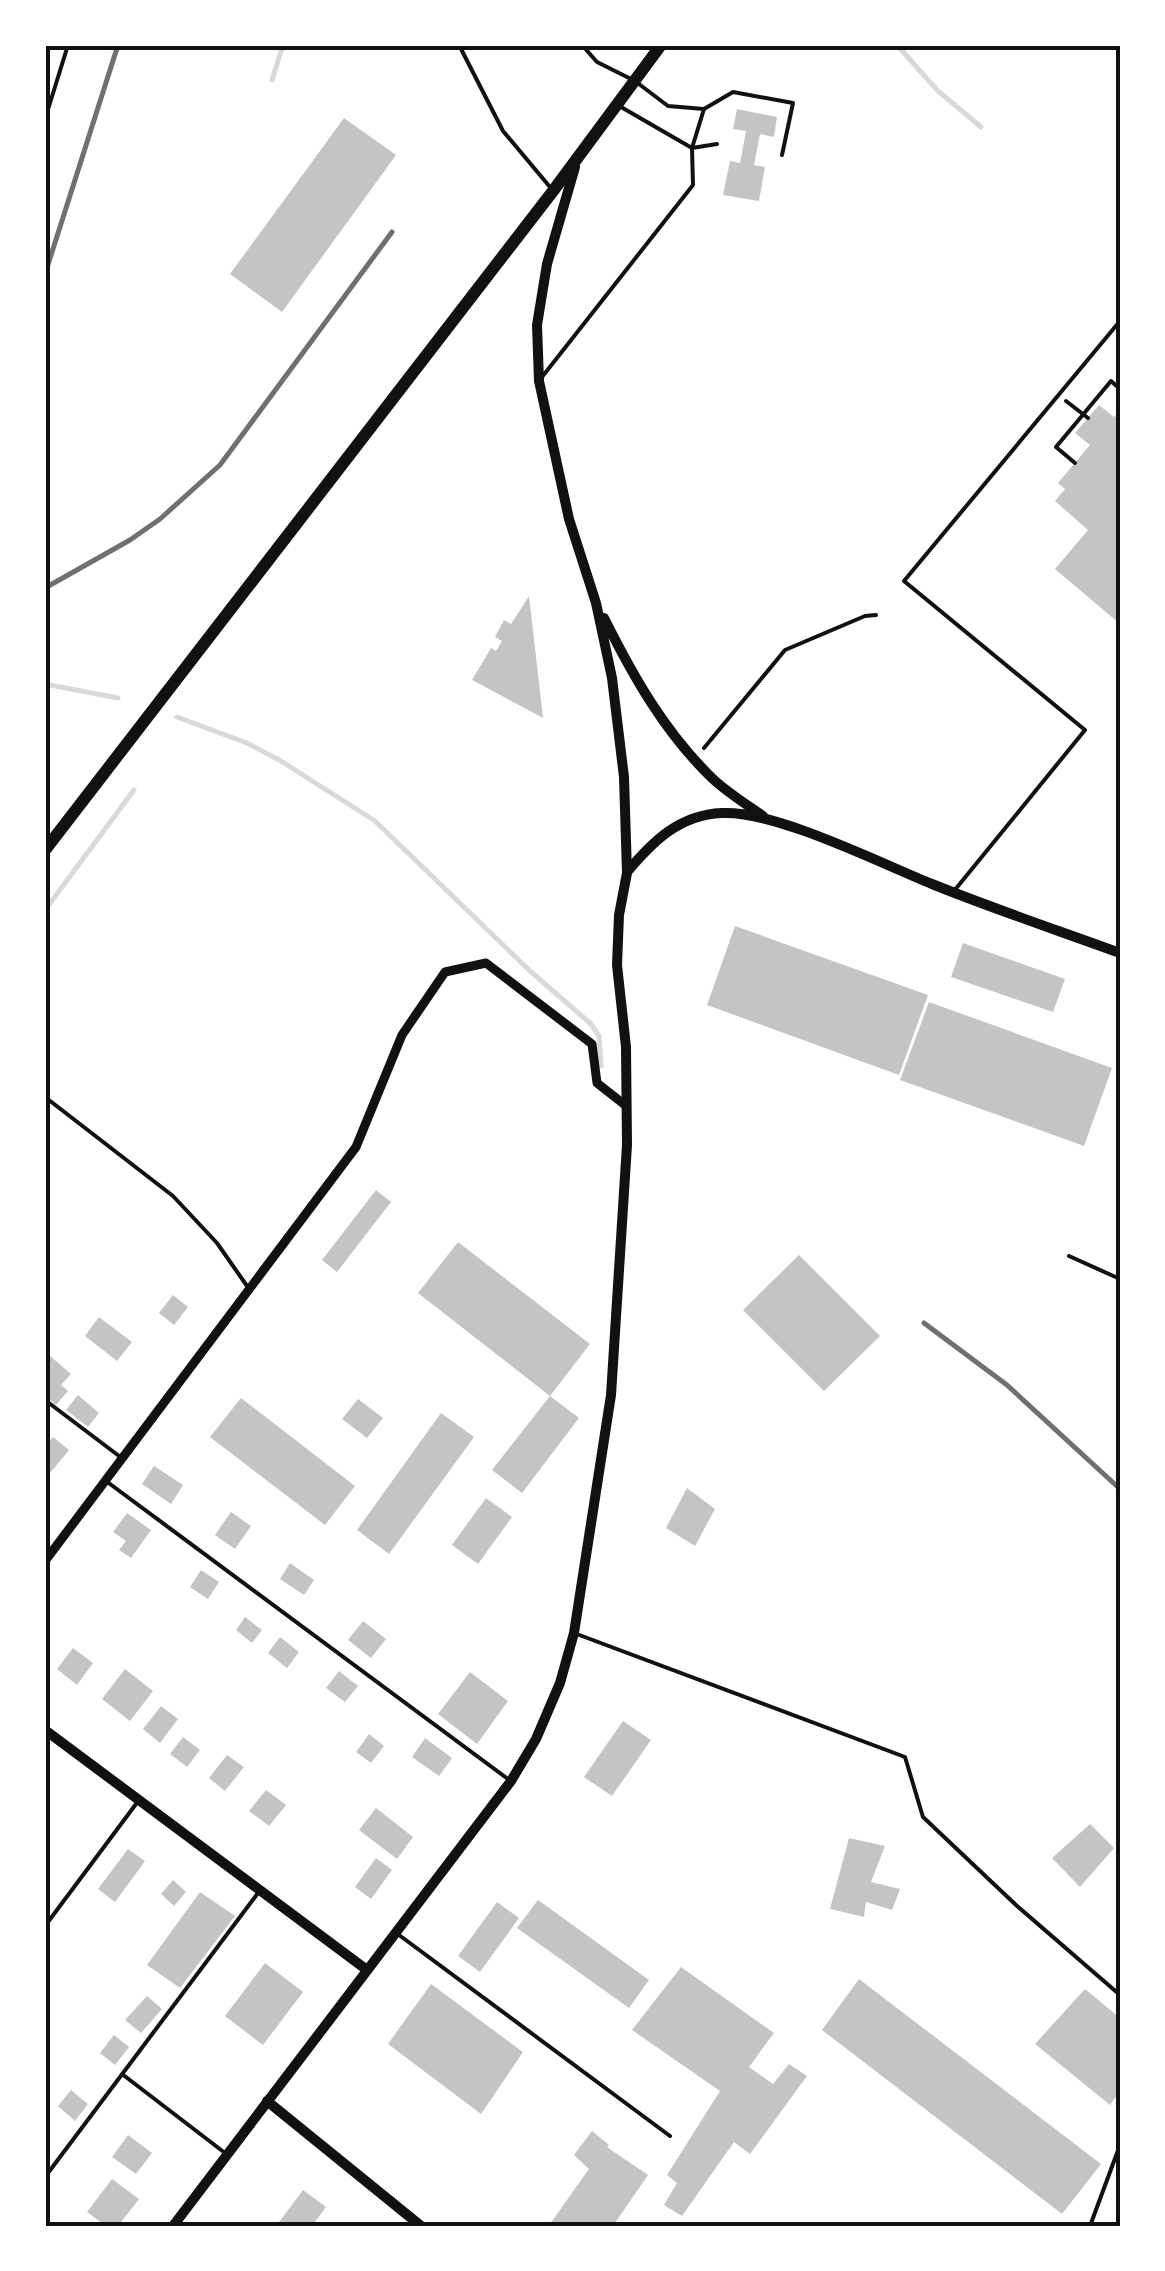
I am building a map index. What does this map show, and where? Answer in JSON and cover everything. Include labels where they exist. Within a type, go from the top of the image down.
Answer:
[{"type":"main road","points":[[45,850],[576,161],[660,45]]},
{"type":"street","points":[[172,2226],[510,1781],[536,1738],[560,1683],[574,1633],[611,1396],[627,1145],[626,1047],[617,966],[619,916],[627,873],[624,777],[612,678],[596,603],[569,519],[539,381],[537,325],[547,264],[576,161]]},
{"type":"street","points":[[596,603],[635,680],[674,736],[715,780],[764,816],[952,892],[1120,953]]},
{"type":"street","points":[[627,873],[647,848],[671,828],[694,817],[724,812],[764,816]]},
{"type":"street","points":[[45,1562],[356,1147],[402,1035],[446,972],[486,962],[592,1044],[598,1082],[624,1105]]},
{"type":"street","points":[[45,1730],[367,1970]]},
{"type":"street","points":[[267,2101],[421,2226]]},
{"type":"lane","points":[[46,117],[68,45]]},
{"type":"lane","points":[[470,45],[460,48],[503,131],[553,191]]},
{"type":"lane","points":[[582,45],[597,62],[634,81],[668,106],[704,109],[733,92],[793,102],[782,155]]},
{"type":"lane","points":[[617,105],[692,148],[717,144]]},
{"type":"lane","points":[[539,381],[693,185],[692,148],[704,109]]},
{"type":"lane","points":[[952,892],[1085,730],[904,580],[1120,322]]},
{"type":"lane","points":[[45,1097],[173,1196],[217,1243],[250,1290]]},
{"type":"lane","points":[[1070,1256],[1120,1278]]},
{"type":"lane","points":[[45,1400],[123,1458]]},
{"type":"lane","points":[[106,1481],[510,1781]]},
{"type":"lane","points":[[574,1633],[905,1757],[923,1817],[1120,1995]]},
{"type":"lane","points":[[45,1926],[139,1800]]},
{"type":"lane","points":[[45,2177],[260,1890]]},
{"type":"lane","points":[[395,1932],[670,2136]]},
{"type":"lane","points":[[122,2074],[226,2154]]},
{"type":"lane","points":[[1090,2226],[1120,2145]]},
{"type":"path","points":[[1075,463],[1056,447],[1085,417],[1111,381],[1120,389]]},
{"type":"path","points":[[1059,395],[1085,417]]},
{"type":"path","points":[[695,759],[785,650],[876,614]]},
{"type":"building","points":[[737,109],[777,117],[774,137],[760,134],[754,165],[765,167],[759,201],[723,195],[730,161],[740,163],[746,131],[733,129]]},
{"type":"building","points":[[344,118],[396,155],[282,312],[230,274]]},
{"type":"building","points":[[1099,405],[1114,417],[1120,410],[1120,624],[1055,569],[1088,530],[1055,501],[1065,489],[1058,483],[1090,445],[1075,433]]},
{"type":"building","points":[[529,596],[543,718],[472,680],[491,648],[496,651],[502,641],[495,637],[504,620],[511,624]]},
{"type":"building","points":[[735,926],[928,995],[899,1075],[707,1005]]},
{"type":"building","points":[[963,943],[1065,979],[1053,1012],[951,977]]},
{"type":"building","points":[[929,1002],[1112,1068],[1084,1146],[900,1080]]},
{"type":"building","points":[[376,1190],[391,1202],[337,1272],[322,1260]]},
{"type":"building","points":[[458,1242],[590,1344],[550,1396],[418,1293]]},
{"type":"building","points":[[799,1255],[880,1336],[824,1391],[743,1310]]},
{"type":"building","points":[[173,1295],[188,1307],[174,1325],[159,1313]]},
{"type":"building","points":[[99,1317],[132,1342],[117,1361],[85,1336]]},
{"type":"building","points":[[49,1355],[71,1374],[61,1385],[68,1391],[56,1405],[45,1396],[45,1359]]},
{"type":"building","points":[[78,1395],[99,1413],[88,1427],[66,1410]]},
{"type":"building","points":[[550,1396],[579,1418],[522,1493],[492,1470]]},
{"type":"building","points":[[241,1398],[355,1486],[325,1525],[210,1437]]},
{"type":"building","points":[[358,1399],[383,1418],[367,1438],[342,1419]]},
{"type":"building","points":[[441,1413],[474,1437],[389,1554],[357,1530]]},
{"type":"building","points":[[53,1437],[69,1450],[51,1472],[45,1467],[45,1447]]},
{"type":"building","points":[[154,1466],[183,1485],[171,1504],[142,1484]]},
{"type":"building","points":[[687,1488],[715,1509],[695,1546],[666,1528]]},
{"type":"building","points":[[486,1498],[512,1517],[478,1564],[452,1545]]},
{"type":"building","points":[[231,1512],[251,1526],[235,1549],[215,1535]]},
{"type":"building","points":[[127,1513],[151,1530],[131,1558],[119,1550],[126,1541],[113,1532]]},
{"type":"building","points":[[290,1563],[314,1580],[304,1595],[280,1579]]},
{"type":"building","points":[[201,1570],[219,1582],[208,1599],[190,1587]]},
{"type":"building","points":[[245,1617],[262,1630],[252,1643],[236,1630]]},
{"type":"building","points":[[363,1621],[386,1639],[371,1658],[348,1640]]},
{"type":"building","points":[[280,1637],[299,1652],[287,1668],[268,1653]]},
{"type":"building","points":[[73,1648],[93,1663],[77,1685],[57,1669]]},
{"type":"building","points":[[125,1669],[153,1691],[130,1721],[102,1699]]},
{"type":"building","points":[[339,1671],[358,1686],[345,1702],[326,1688]]},
{"type":"building","points":[[470,1672],[508,1701],[477,1744],[438,1714]]},
{"type":"building","points":[[161,1706],[178,1719],[160,1743],[143,1729]]},
{"type":"building","points":[[623,1721],[651,1740],[612,1796],[584,1777]]},
{"type":"building","points":[[369,1734],[384,1746],[371,1763],[356,1752]]},
{"type":"building","points":[[183,1737],[200,1750],[187,1767],[170,1754]]},
{"type":"building","points":[[425,1738],[452,1758],[439,1776],[412,1757]]},
{"type":"building","points":[[227,1755],[244,1767],[225,1791],[209,1778]]},
{"type":"building","points":[[266,1790],[286,1805],[269,1826],[249,1811]]},
{"type":"building","points":[[376,1808],[413,1837],[397,1859],[359,1830]]},
{"type":"building","points":[[1090,1824],[1114,1848],[1080,1887],[1052,1858]]},
{"type":"building","points":[[849,1838],[885,1846],[871,1882],[900,1889],[892,1910],[866,1902],[864,1917],[830,1909]]},
{"type":"building","points":[[128,1849],[145,1861],[115,1902],[98,1889]]},
{"type":"building","points":[[376,1858],[392,1870],[371,1899],[355,1887]]},
{"type":"building","points":[[173,1880],[186,1892],[174,1906],[161,1894]]},
{"type":"building","points":[[200,1892],[235,1916],[180,1988],[147,1965]]},
{"type":"building","points":[[538,1900],[649,1980],[629,2008],[517,1928]]},
{"type":"building","points":[[497,1902],[519,1918],[480,1972],[458,1956]]},
{"type":"building","points":[[265,1963],[303,1992],[263,2045],[225,2016]]},
{"type":"building","points":[[681,1967],[774,2033],[749,2067],[773,2084],[789,2064],[807,2076],[750,2154],[734,2142],[682,2216],[664,2205],[677,2183],[667,2175],[720,2091],[632,2030]]},
{"type":"building","points":[[859,1979],[1101,2164],[1062,2214],[822,2030]]},
{"type":"building","points":[[431,1984],[523,2052],[481,2114],[388,2044]]},
{"type":"building","points":[[1085,1989],[1120,2018],[1120,2091],[1110,2105],[1035,2044]]},
{"type":"building","points":[[147,1996],[162,2009],[141,2033],[125,2020]]},
{"type":"building","points":[[114,2035],[129,2047],[115,2065],[100,2053]]},
{"type":"building","points":[[71,2090],[88,2104],[75,2121],[58,2106]]},
{"type":"building","points":[[592,2131],[607,2147],[648,2175],[613,2226],[554,2226],[550,2224],[589,2169],[574,2155]]},
{"type":"building","points":[[128,2135],[152,2153],[136,2174],[112,2157]]},
{"type":"building","points":[[112,2179],[139,2199],[118,2226],[106,2226],[87,2212]]},
{"type":"building","points":[[303,2190],[326,2207],[312,2226],[276,2226]]},
{"type":"waterway","points":[[272,80],[283,45]]},
{"type":"waterway","points":[[897,45],[938,91],[981,127]]},
{"type":"waterway","points":[[45,684],[118,698]]},
{"type":"waterway","points":[[177,717],[247,743],[375,821],[529,970],[591,1024],[599,1036],[601,1066]]},
{"type":"waterway","points":[[45,910],[134,790]]},
{"type":"railway","points":[[45,274],[118,45]]},
{"type":"railway","points":[[45,588],[160,519],[220,465],[392,232]]},
{"type":"railway","points":[[924,1323],[1007,1385],[1120,1489]]}]
